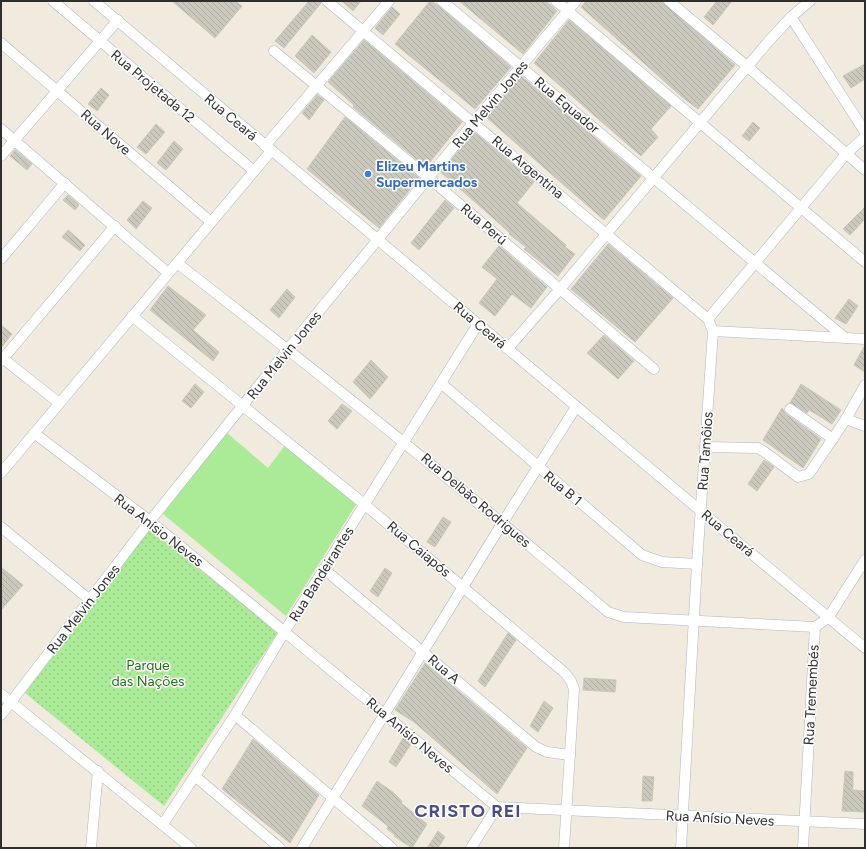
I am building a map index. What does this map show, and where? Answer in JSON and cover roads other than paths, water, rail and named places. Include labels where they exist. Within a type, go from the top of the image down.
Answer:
[{"type":"street","name":"Rua Projetada 12","points":[[53,1],[254,171]]},
{"type":"street","name":"Rua Ceará","points":[[94,1],[865,648]]},
{"type":"street","name":"Rua Argentina","points":[[327,1],[608,233],[708,319]]},
{"type":"street","points":[[1,473],[254,171],[268,148],[316,86],[364,32],[389,1]]},
{"type":"street","name":"Rua Equador","points":[[442,1],[654,178]]},
{"type":"street","points":[[556,1],[865,262]]},
{"type":"street","name":"Rua Melvin Jones","points":[[1,715],[150,521],[242,406],[474,122],[576,1]]},
{"type":"street","points":[[669,1],[748,67],[865,170]]},
{"type":"street","points":[[508,348],[560,290],[699,123],[791,17],[810,1]]},
{"type":"street","points":[[791,17],[865,132]]},
{"type":"street","points":[[1,156],[99,40],[118,20]]},
{"type":"street","name":"Rua Nove","points":[[1,43],[211,222]]},
{"type":"street","name":"Rua Perú","points":[[274,51],[429,178],[654,369]]},
{"type":"street","points":[[1,129],[116,226],[168,273]]},
{"type":"street","points":[[708,319],[847,153],[865,137]]},
{"type":"street","points":[[654,178],[844,337]]},
{"type":"street","points":[[1,259],[65,183]]},
{"type":"street","points":[[60,403],[2,359],[116,226]]},
{"type":"street","name":"Rua Delbão Rodrigues","points":[[177,263],[404,441],[503,522],[608,612],[624,617],[695,619],[815,627]]},
{"type":"street","name":"Rua Caiapós","points":[[132,316],[364,504],[565,673],[571,681],[574,689],[564,848]]},
{"type":"street","name":"Rua Tamôios","points":[[681,848],[697,564],[713,331],[708,319]]},
{"type":"street","name":"Rua Bandeirantes","points":[[163,824],[196,777],[364,504],[442,384],[478,324]]},
{"type":"street","points":[[713,331],[865,338]]},
{"type":"street","name":"Rua B 1","points":[[442,384],[642,555],[662,562],[697,564]]},
{"type":"street","points":[[705,447],[758,448],[766,452],[798,477],[809,474],[846,419],[865,385]]},
{"type":"street","points":[[302,848],[424,652],[463,586],[576,407]]},
{"type":"street","points":[[790,409],[833,439]]},
{"type":"street","points":[[846,419],[865,426]]},
{"type":"street","name":"Rua Anísio Neves","points":[[34,433],[150,521],[285,631],[496,807],[865,824]]},
{"type":"street","points":[[1,527],[90,600]]},
{"type":"street","name":"Rua Tremembés","points":[[803,848],[815,627],[828,618],[865,560]]},
{"type":"street","name":"Rua A","points":[[324,569],[536,747],[547,752],[570,755]]},
{"type":"street","points":[[1,694],[98,771],[191,848]]},
{"type":"street","points":[[235,715],[392,848]]},
{"type":"street","points":[[91,848],[98,771]]},
{"type":"street","points":[[196,777],[280,848]]},
{"type":"street","points":[[471,848],[496,807]]},
{"type":"place","name":"Elizeu Martins Supermercados","points":[[368,174]]},
{"type":"district","name":"CRISTO REI","points":[[468,811]]},
{"type":"park label","name":"Parque das Nações","points":[[148,674]]}]
